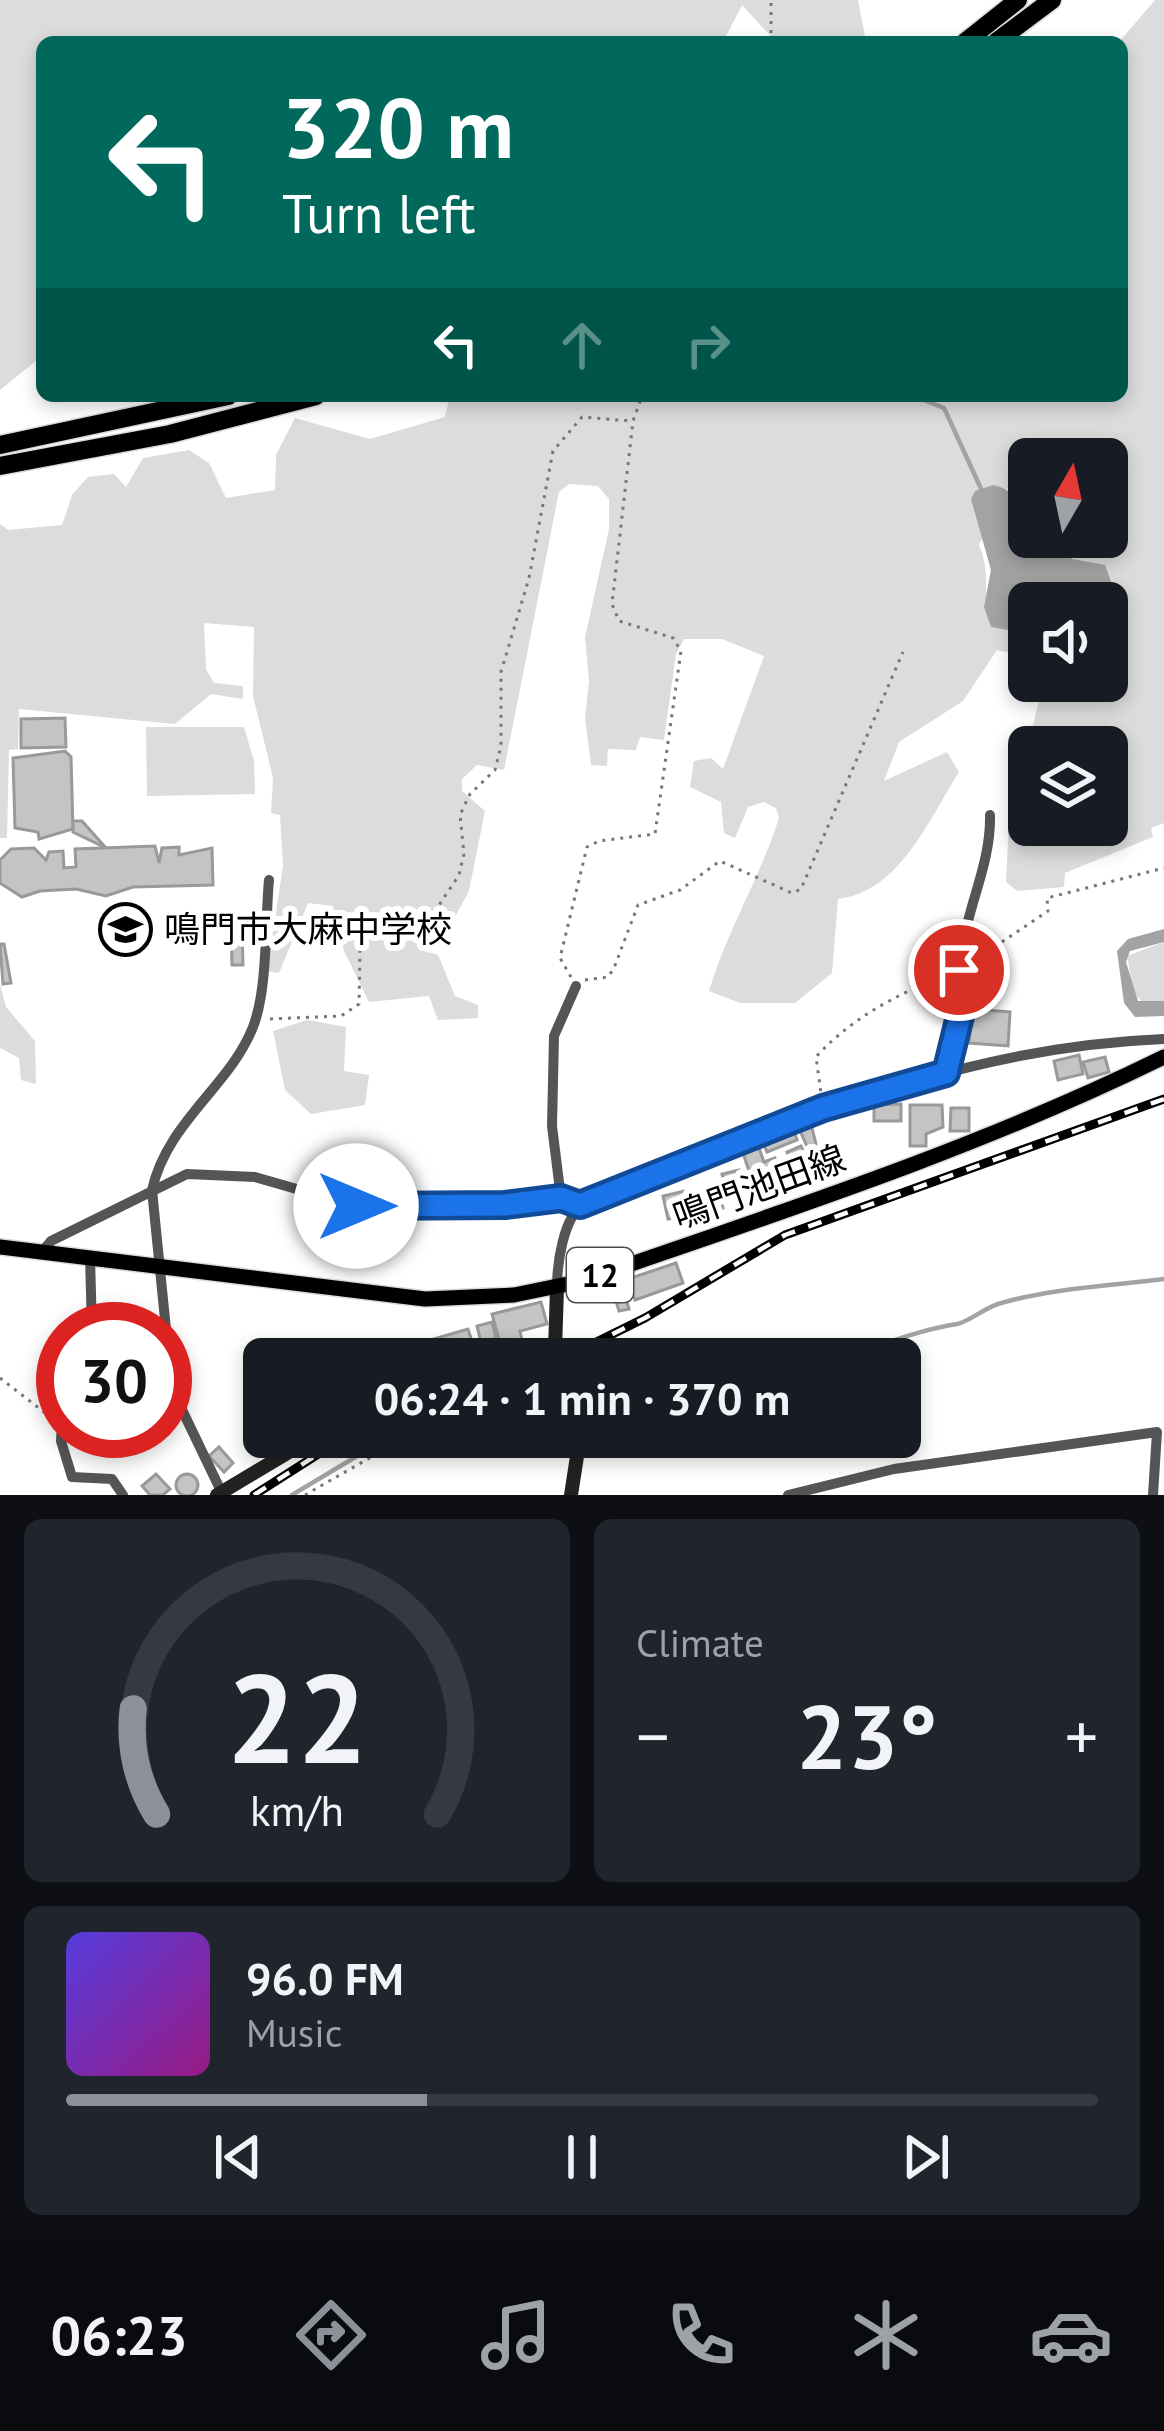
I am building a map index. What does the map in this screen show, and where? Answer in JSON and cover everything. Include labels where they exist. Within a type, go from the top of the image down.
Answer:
[{"type":"highway","points":[[973,36],[1018,0]]},
{"type":"highway","points":[[1004,36],[1052,0]]},
{"type":"highway","points":[[0,446],[201,402]]},
{"type":"highway","points":[[0,466],[170,434],[293,402]]},
{"type":"main road","name":"鳴門池田線","points":[[0,1247],[425,1299],[557,1288],[1044,1116],[1164,1058]]},
{"type":"main road","points":[[557,1288],[558,1338]]},
{"type":"main road","points":[[219,1493],[278,1458]]},
{"type":"main road","points":[[571,1495],[577,1458]]},
{"type":"street","points":[[946,1073],[961,1012],[963,944],[989,855],[990,815]]},
{"type":"street","points":[[219,1493],[177,1407],[152,1190],[183,1124],[255,1023],[269,880]]},
{"type":"street","points":[[561,1198],[551,1126],[554,1036],[576,986]]},
{"type":"street","points":[[42,1252],[52,1241],[187,1174],[227,1172],[356,1206],[496,1206],[561,1198],[580,1205],[823,1108],[946,1073],[1062,1047],[1164,1039]]},
{"type":"street","points":[[557,1288],[560,1256],[580,1205]]},
{"type":"street","points":[[90,1257],[91,1302]]},
{"type":"street","points":[[788,1495],[894,1469],[1157,1432],[1158,1493]]},
{"type":"street","points":[[67,1458],[72,1477],[112,1479],[123,1495]]},
{"type":"path","points":[[771,0],[771,33]]},
{"type":"path","points":[[640,402],[633,421],[612,604],[619,621],[673,638],[681,651],[655,834],[599,841],[580,859],[560,958],[576,986],[608,977],[638,905],[680,890],[720,861],[765,884],[792,893],[801,889],[853,756],[903,652]]},
{"type":"path","points":[[255,1023],[285,1016],[340,1016],[358,1004],[360,950],[371,935],[412,926],[435,911],[459,875],[460,815],[470,794],[495,770],[502,746],[501,672],[530,578],[553,451],[582,417],[633,421]]},
{"type":"path","points":[[0,1378],[36,1406]]},
{"type":"path","points":[[304,1495],[369,1458]]},
{"type":"shaded area","points":[[0,0],[858,0],[865,36],[770,36],[742,5],[726,36],[36,36],[36,361],[0,390]]},
{"type":"shaded area","points":[[1155,0],[1164,0],[1164,823],[1151,828],[1153,837],[1065,873],[1064,887],[1017,891],[1006,882],[1008,841],[1008,846],[1128,846],[1128,726],[1033,726],[1039,702],[1128,702],[1128,582],[1103,582],[1105,566],[1071,558],[1128,558],[1128,438],[1008,438],[1008,489],[979,545],[991,627],[1008,630],[1008,652],[997,650],[963,701],[899,742],[884,781],[947,752],[959,772],[895,868],[879,883],[838,899],[832,973],[795,1003],[740,1003],[709,991],[779,818],[776,808],[764,802],[748,807],[735,838],[724,833],[721,802],[690,787],[694,761],[711,758],[723,769],[764,656],[722,639],[684,639],[676,654],[664,740],[640,737],[636,750],[608,749],[607,766],[591,765],[585,718],[589,681],[585,637],[609,529],[609,499],[598,486],[569,484],[559,492],[504,770],[477,765],[462,779],[462,791],[485,811],[469,891],[445,935],[423,933],[420,950],[438,955],[455,996],[478,1005],[478,1018],[438,1020],[429,996],[369,1002],[344,951],[333,906],[308,903],[279,973],[267,971],[283,866],[280,815],[271,813],[273,778],[253,696],[254,627],[204,623],[206,669],[214,683],[243,686],[243,699],[211,694],[175,724],[19,709],[18,749],[9,750],[7,838],[0,838],[0,524],[8,530],[62,525],[72,495],[88,477],[114,474],[126,487],[143,458],[189,450],[209,463],[226,498],[275,490],[276,455],[295,418],[370,439],[445,417],[449,402],[1128,402],[1128,36],[1124,36]]},
{"type":"shaded area","points":[[993,485],[1008,491],[1008,558],[1071,558],[1105,565],[1111,582],[1008,582],[1008,630],[991,627],[984,607],[991,570],[971,499],[975,491]]},
{"type":"shaded area","points":[[146,727],[244,727],[254,761],[255,794],[147,796]]},
{"type":"shaded area","points":[[1164,929],[1164,942],[1130,951],[1126,962],[1138,1001],[1164,1001],[1164,1016],[1135,1017],[1124,1003],[1117,951],[1128,939]]},
{"type":"shaded area","points":[[1164,942],[1164,1001],[1145,1004],[1134,994],[1127,956]]},
{"type":"shaded area","points":[[0,984],[6,1007],[35,1041],[36,1084],[21,1080],[19,1058],[0,1048]]},
{"type":"shaded area","points":[[307,1020],[346,1027],[344,1071],[369,1075],[365,1105],[311,1114],[285,1090],[273,1031]]},
{"type":"building","points":[[65,718],[66,747],[21,748],[21,719]]},
{"type":"building","points":[[65,751],[71,757],[73,829],[39,839],[38,832],[15,828],[13,758]]},
{"type":"building","points":[[73,821],[82,821],[106,848],[73,832]]},
{"type":"building","points":[[155,846],[159,863],[162,848],[179,847],[179,855],[212,848],[213,885],[133,887],[106,896],[76,889],[40,891],[22,897],[0,883],[0,860],[11,849],[34,848],[46,860],[49,852],[63,851],[64,868],[76,867],[75,849]]},
{"type":"building","points":[[231,926],[242,926],[243,965],[232,965]]},
{"type":"building","points":[[0,944],[4,944],[11,983],[3,984]]},
{"type":"building","points":[[972,1009],[1010,1012],[1008,1046],[969,1043]]},
{"type":"building","points":[[1079,1055],[1083,1074],[1058,1080],[1054,1061]]},
{"type":"building","points":[[1105,1057],[1109,1072],[1088,1078],[1083,1062]]},
{"type":"building","points":[[901,1104],[901,1121],[874,1121],[874,1105]]},
{"type":"building","points":[[910,1105],[942,1105],[943,1127],[926,1134],[926,1146],[910,1146]]},
{"type":"building","points":[[951,1108],[969,1108],[969,1131],[950,1131]]},
{"type":"building","points":[[810,1120],[817,1148],[809,1151],[798,1126]]},
{"type":"building","points":[[792,1126],[797,1140],[767,1152],[761,1139]]},
{"type":"building","points":[[801,1146],[810,1166],[796,1172],[787,1152]]},
{"type":"building","points":[[759,1148],[764,1162],[775,1158],[780,1171],[752,1180],[743,1153]]},
{"type":"building","points":[[739,1170],[744,1189],[727,1193],[722,1174]]},
{"type":"building","points":[[717,1189],[723,1208],[697,1223],[689,1197]]},
{"type":"building","points":[[684,1191],[689,1215],[668,1219],[663,1196]]},
{"type":"building","points":[[676,1263],[683,1283],[635,1300],[628,1279]]},
{"type":"building","points":[[621,1281],[629,1309],[619,1311],[611,1284]]},
{"type":"building","points":[[541,1302],[547,1324],[520,1331],[522,1338],[499,1338],[492,1314]]},
{"type":"building","points":[[492,1322],[496,1338],[480,1338],[477,1326]]},
{"type":"building","points":[[468,1329],[471,1338],[437,1338]]},
{"type":"building","points":[[219,1447],[233,1463],[224,1472],[209,1456]]},
{"type":"building","points":[[156,1474],[170,1489],[163,1495],[150,1495],[142,1486]]},
{"type":"building","points":[[179,1477],[195,1477],[195,1493],[179,1493]]},
{"type":"waterway","points":[[929,402],[944,408],[983,493]]},
{"type":"waterway","points":[[902,1338],[961,1323],[1018,1299],[1164,1279]]},
{"type":"waterway","points":[[292,1495],[354,1458]]},
{"type":"railway","points":[[605,1338],[785,1235],[1164,1099]]},
{"type":"railway","points":[[254,1495],[312,1458]]},
{"type":"place","name":"鳴門市大麻中学校","points":[[125,929]]},
{"type":"route","points":[[356,1206],[505,1205],[561,1198],[580,1205],[823,1108],[946,1073],[961,1012],[959,970]]}]
